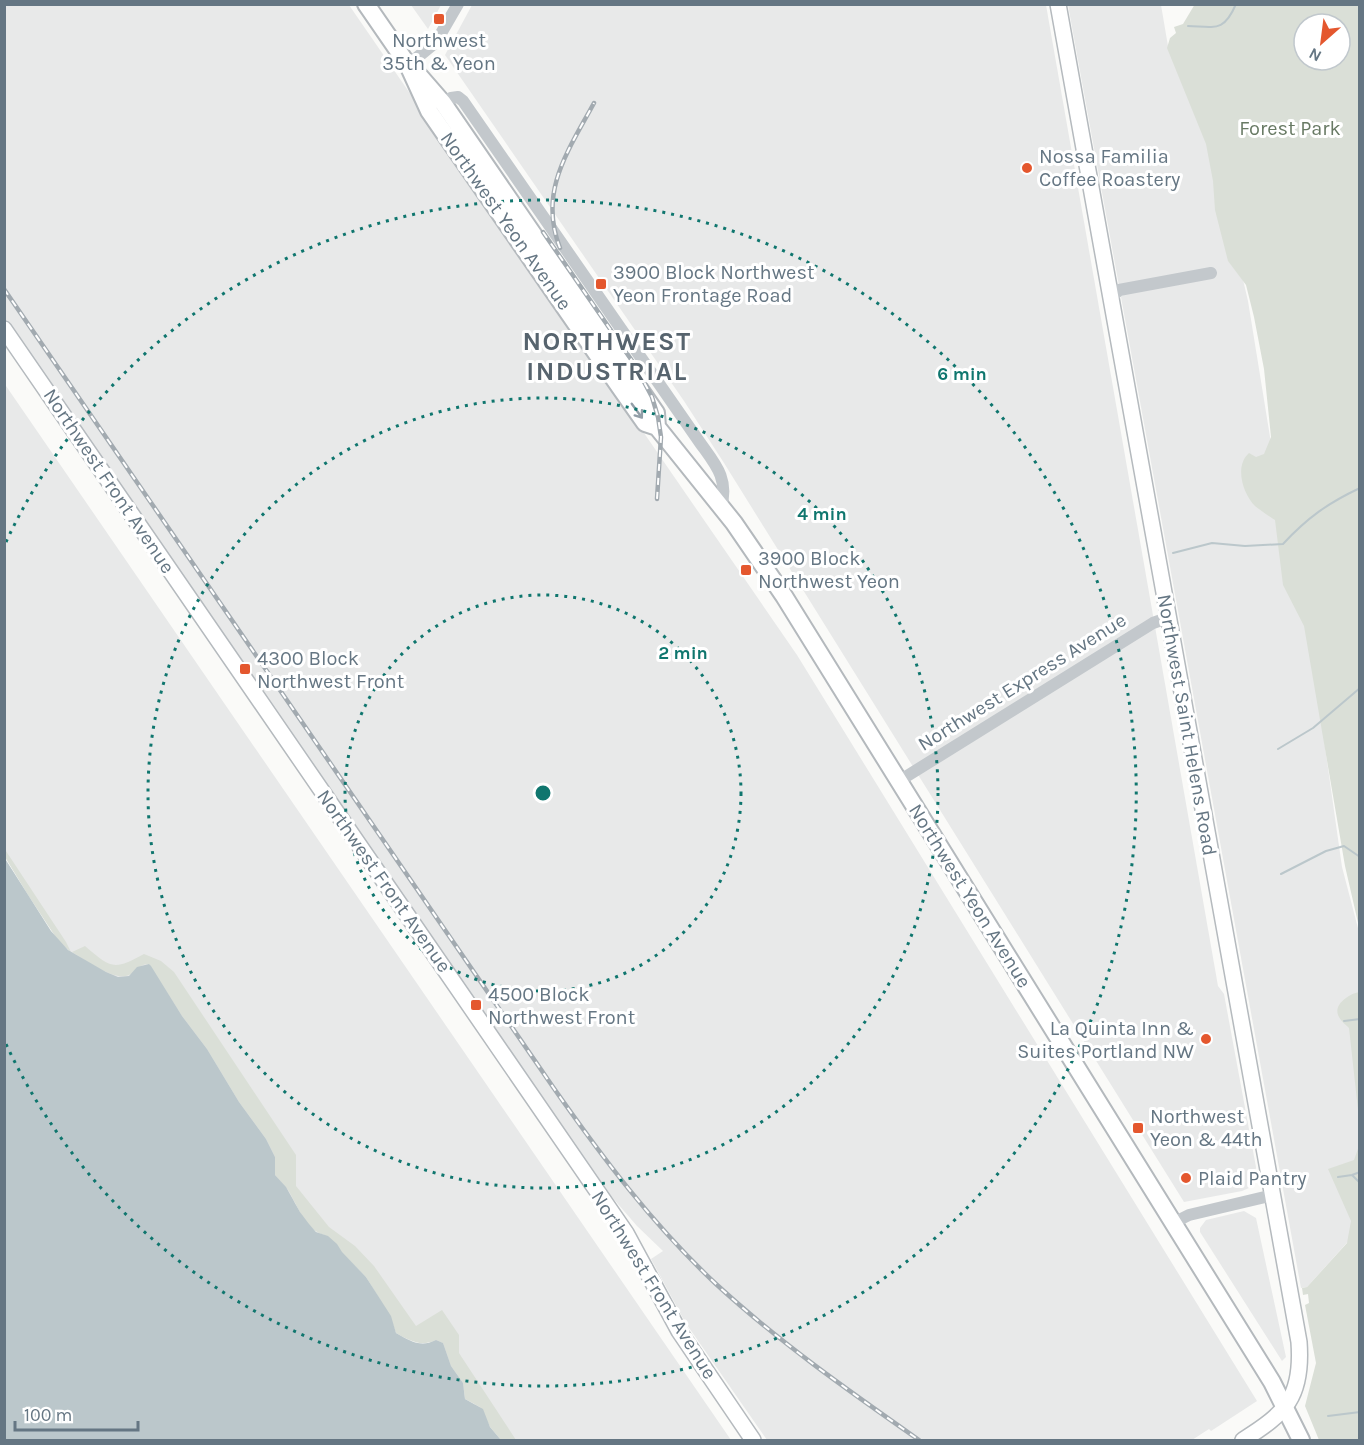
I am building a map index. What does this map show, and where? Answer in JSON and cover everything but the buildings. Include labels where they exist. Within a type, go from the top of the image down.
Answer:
[{"type":"highway","name":"Northwest Yeon Avenue","points":[[372,7],[408,65],[429,111],[645,423],[657,427],[755,552],[784,596],[1286,1407]]},
{"type":"highway","name":"Northwest Yeon Avenue","points":[[408,65],[443,103],[656,413],[657,427]]},
{"type":"highway","points":[[1286,1407],[1301,1440]]},
{"type":"main road","name":"Northwest Saint Helens Road","points":[[1058,4],[1167,618],[1295,1316],[1300,1359],[1298,1374],[1286,1407]]},
{"type":"main road","name":"Northwest Front Avenue","points":[[4,328],[622,1228],[679,1331],[753,1440]]},
{"type":"main road","points":[[1243,1440],[1272,1422],[1286,1407]]},
{"type":"street","points":[[408,65],[436,42],[458,4]]},
{"type":"street","points":[[443,103],[458,97],[463,101],[696,437],[722,476],[725,494],[721,507]]},
{"type":"street","points":[[1110,298],[1119,290],[1211,273]]},
{"type":"street","name":"Northwest Express Avenue","points":[[898,781],[1153,623],[1167,618]]},
{"type":"street","points":[[1173,1223],[1189,1215],[1273,1195]]},
{"type":"shaded area","points":[[4,5],[349,5],[797,655],[1257,1401],[1211,1431],[1209,1429],[1192,1440],[767,1440],[685,1322],[651,1259],[663,1251],[637,1226],[598,1181],[5,319]]},
{"type":"shaded area","points":[[411,5],[441,5],[428,29]]},
{"type":"shaded area","points":[[472,5],[1046,5],[1218,986],[1224,994],[1256,1167],[1255,1178],[1249,1188],[1184,1202],[724,463],[684,401],[445,55]]},
{"type":"shaded area","points":[[1068,5],[1161,5],[1168,46],[1211,143],[1248,301],[1271,443],[1313,662],[1342,867],[1359,932],[1360,1164],[1352,1237],[1307,1287],[1301,1288]]},
{"type":"shaded area","points":[[4,383],[731,1440],[501,1440],[430,1343],[86,985],[69,951],[59,942],[5,857]]},
{"type":"shaded area","points":[[4,857],[51,931],[68,950],[118,977],[129,976],[137,967],[149,964],[151,966],[182,1016],[207,1049],[239,1102],[266,1139],[275,1157],[275,1175],[286,1187],[300,1212],[316,1232],[328,1236],[337,1244],[366,1277],[391,1316],[396,1333],[420,1343],[436,1340],[443,1343],[451,1366],[463,1383],[465,1399],[483,1409],[490,1427],[501,1440],[5,1440]]},
{"type":"shaded area","points":[[1244,1211],[1256,1218],[1286,1357],[1282,1361],[1200,1232],[1206,1220]]},
{"type":"green space","name":"Forest Park","points":[[1195,4],[1359,5],[1359,927],[1345,866],[1304,626],[1283,585],[1275,520],[1251,501],[1242,480],[1244,459],[1249,453],[1256,457],[1264,454],[1271,437],[1264,369],[1246,285],[1228,261],[1215,210],[1213,181],[1206,144],[1167,48],[1170,38],[1176,33],[1174,27],[1183,24]]},
{"type":"green space","points":[[4,848],[71,952],[59,942],[28,895],[5,857]]},
{"type":"green space","points":[[85,946],[113,965],[125,963],[144,954],[161,961],[174,972],[296,1155],[296,1186],[329,1227],[355,1246],[374,1266],[416,1326],[442,1310],[459,1335],[459,1353],[516,1440],[501,1440],[490,1427],[480,1407],[465,1399],[463,1383],[451,1366],[443,1343],[436,1340],[425,1343],[416,1342],[396,1333],[390,1316],[366,1277],[324,1235],[307,1223],[288,1190],[275,1175],[275,1157],[266,1139],[239,1102],[207,1049],[182,1016],[149,964],[142,965],[129,975],[108,973],[72,952]]},
{"type":"green space","points":[[1359,992],[1359,1119],[1349,1028],[1337,1013],[1343,1001]]},
{"type":"green space","points":[[1359,1146],[1359,1440],[1319,1440],[1305,1406],[1316,1363],[1305,1305],[1309,1303],[1308,1294],[1303,1295],[1302,1288],[1307,1287],[1347,1243],[1351,1221],[1328,1169],[1354,1160]]},
{"type":"waterway","points":[[1188,26],[1212,27],[1223,24],[1236,4]]},
{"type":"waterway","points":[[1173,553],[1212,543],[1245,546],[1283,544],[1319,512],[1360,488]]},
{"type":"waterway","points":[[1278,749],[1313,728],[1360,688]]},
{"type":"waterway","points":[[1281,874],[1326,851],[1344,846],[1360,857]]},
{"type":"waterway","points":[[1344,1021],[1360,1019]]},
{"type":"waterway","points":[[1338,1177],[1360,1172]]},
{"type":"waterway","points":[[1352,1175],[1360,1183]]},
{"type":"waterway","points":[[1328,1416],[1360,1412]]},
{"type":"railway","points":[[560,248],[554,228],[552,208],[554,190],[566,155],[594,103]]},
{"type":"railway","points":[[543,232],[635,365],[652,397],[661,437],[657,499]]},
{"type":"railway","points":[[4,289],[553,1087],[629,1190],[693,1261],[764,1326],[919,1440]]},
{"type":"place","name":"Northwest 35th & Yeon","points":[[439,19]]},
{"type":"place","name":"Nossa Familia Coffee Roastery","points":[[1027,168]]},
{"type":"place","name":"3900 Block Northwest Yeon Frontage Road","points":[[601,284]]},
{"type":"place","name":"3900 Block Northwest Yeon","points":[[746,570]]},
{"type":"place","name":"4300 Block Northwest Front","points":[[245,669]]},
{"type":"place","name":"4500 Block Northwest Front","points":[[476,1005]]},
{"type":"place","name":"La Quinta Inn & Suites Portland NW","points":[[1206,1039]]},
{"type":"place","name":"Northwest Yeon & 44th","points":[[1138,1128]]},
{"type":"place","name":"Plaid Pantry","points":[[1186,1178]]},
{"type":"district","name":"NORTHWEST INDUSTRIAL","points":[[607,356]]}]
